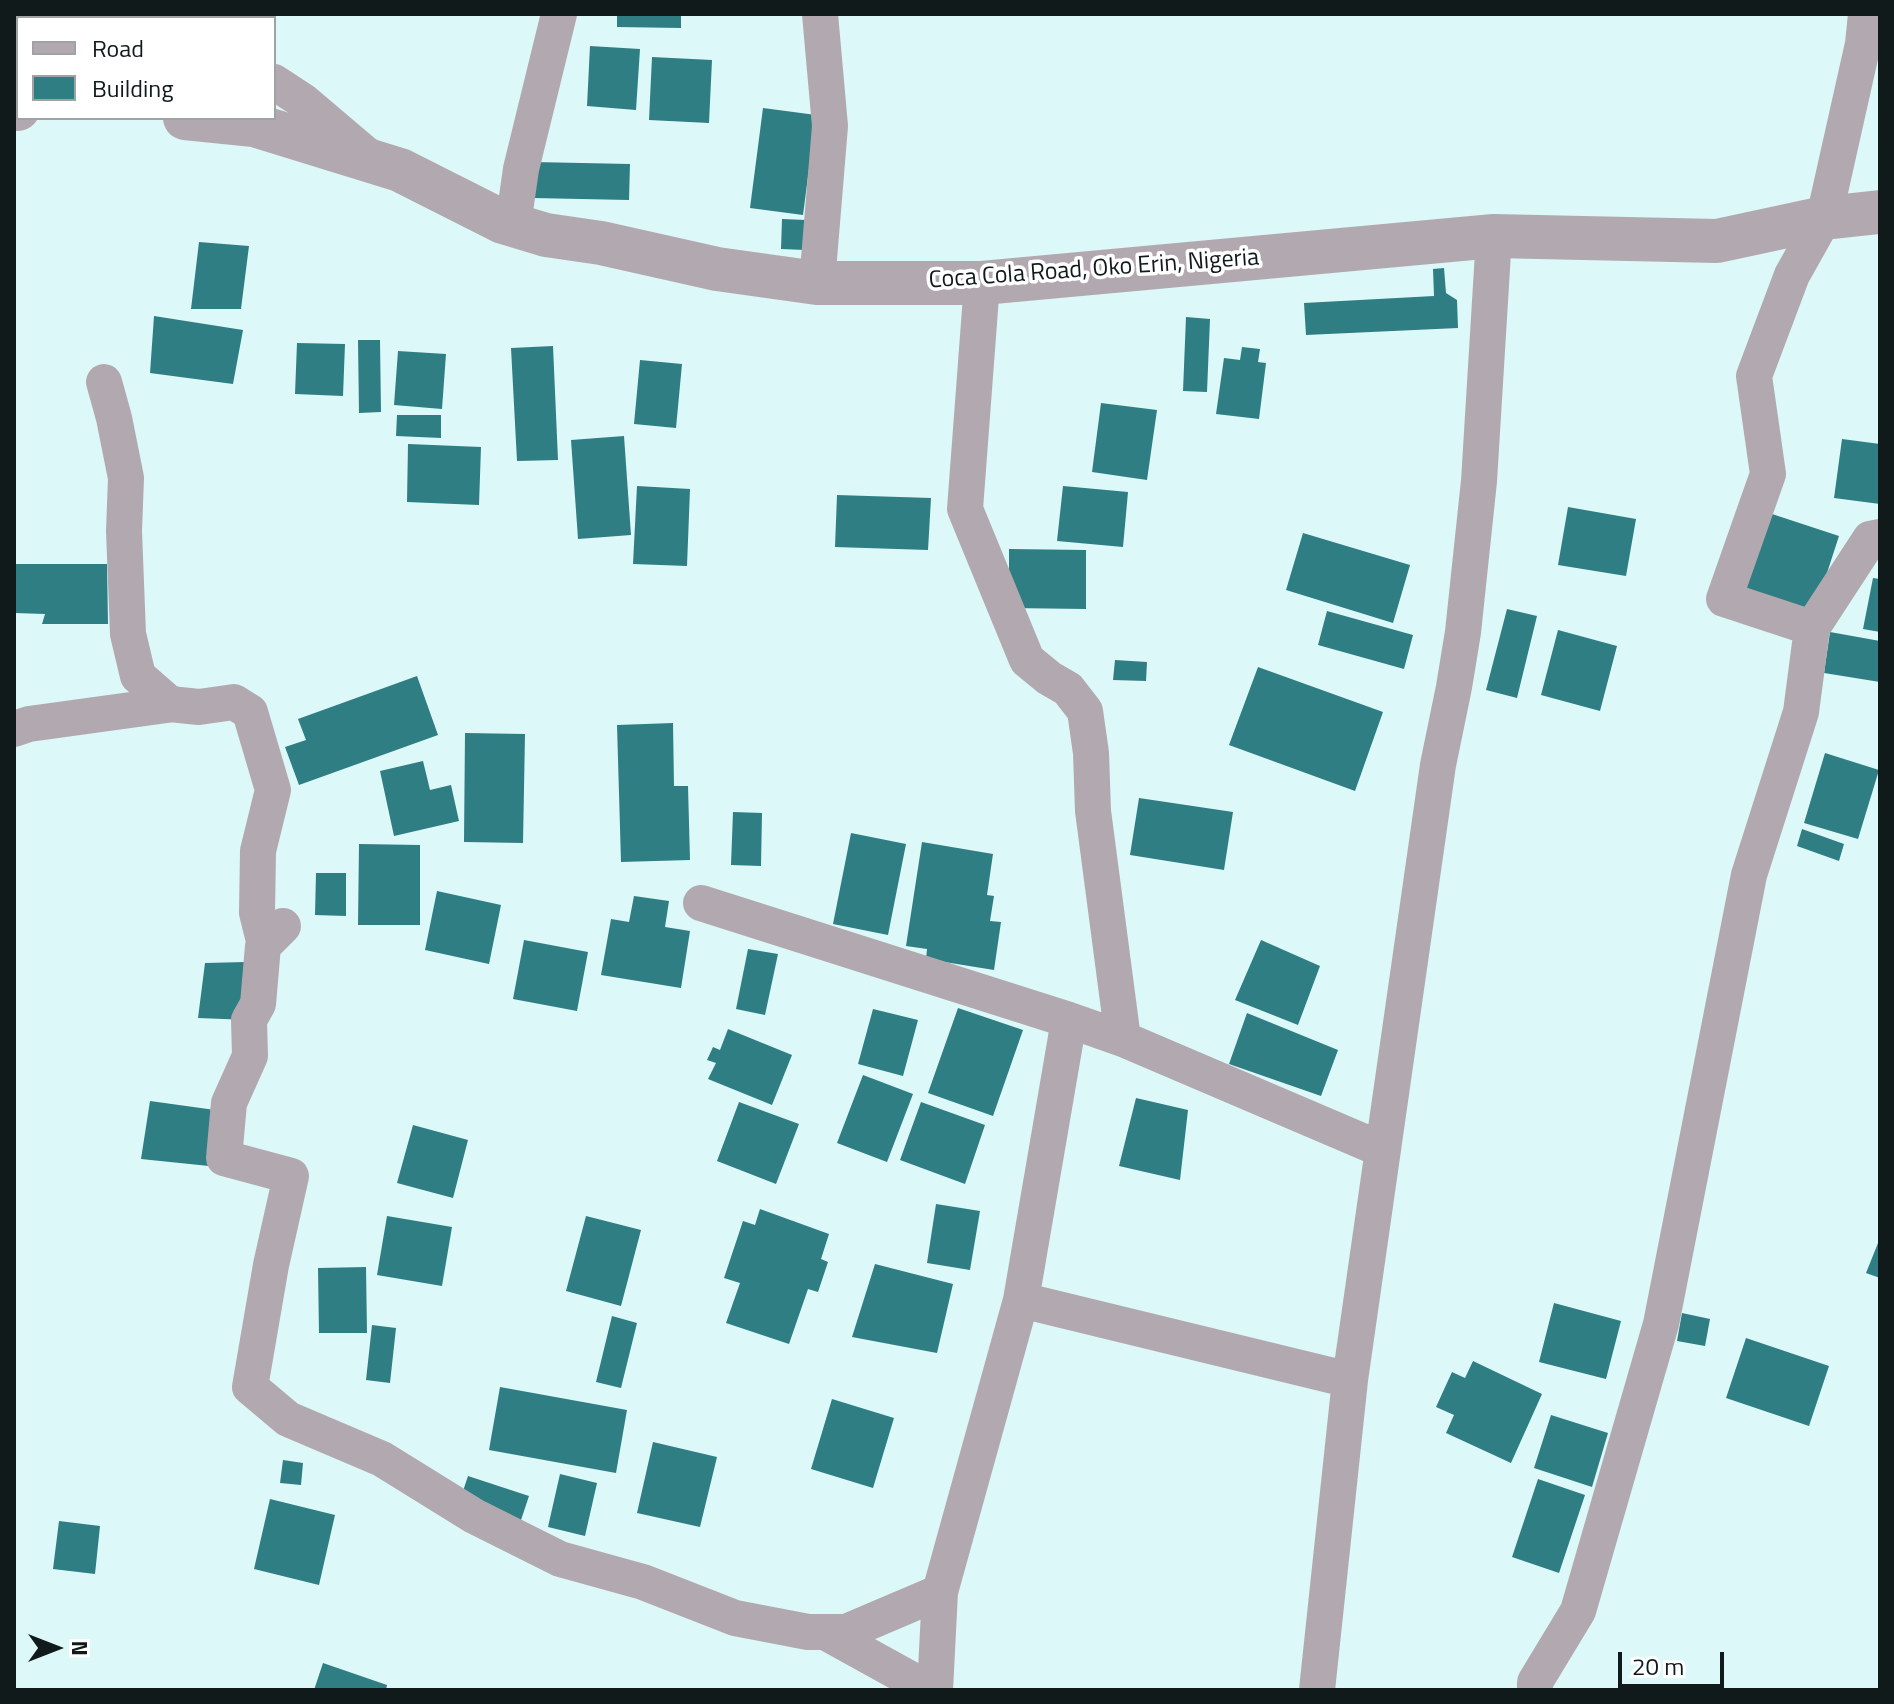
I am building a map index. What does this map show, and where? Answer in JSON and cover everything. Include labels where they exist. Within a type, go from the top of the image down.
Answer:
[{"type":"street","points":[[513,225],[521,169],[559,14]]},
{"type":"street","points":[[817,283],[830,126],[820,14]]},
{"type":"street","points":[[1812,628],[1724,599],[1768,474],[1754,376],[1792,275],[1824,218],[1863,44],[1866,14]]},
{"type":"street","points":[[276,83],[303,101],[376,163]]},
{"type":"street","name":"Coca Cola Road, Oko Erin, Nigeria","points":[[205,120],[254,125],[400,170],[503,222],[546,235],[601,243],[717,269],[817,283],[982,283],[1494,236],[1717,241],[1824,218],[1880,212]]},
{"type":"street","points":[[1317,1690],[1350,1380],[1438,765],[1463,632],[1479,481],[1494,236]]},
{"type":"street","points":[[982,283],[965,509],[1027,660],[1068,689],[1085,711],[1091,753],[1093,811],[1123,1039]]},
{"type":"street","points":[[104,382],[126,478],[124,531],[128,634],[138,676],[170,704],[199,707],[234,702],[250,712],[273,790],[258,851],[257,913],[274,935],[263,946],[258,1004],[249,1020],[250,1056],[229,1103],[224,1158],[291,1176],[271,1265],[250,1387],[288,1419],[382,1459],[474,1516],[560,1559],[643,1582],[735,1618],[808,1632],[846,1632],[940,1592]]},
{"type":"street","points":[[1535,1690],[1535,1682],[1578,1611],[1661,1324],[1749,875],[1801,712],[1812,628],[1870,539],[1880,537]]},
{"type":"street","points":[[14,729],[29,724],[174,704]]},
{"type":"street","points":[[701,903],[1123,1039],[1383,1150]]},
{"type":"street","points":[[825,1632],[932,1690],[940,1592],[1021,1300],[1069,1020]]},
{"type":"street","points":[[1021,1300],[1350,1380]]},
{"type":"building","points":[[617,14],[681,14],[681,28],[617,27]]},
{"type":"building","points":[[590,46],[640,49],[636,110],[587,106]]},
{"type":"building","points":[[652,57],[712,60],[709,123],[649,120]]},
{"type":"building","points":[[763,108],[816,115],[803,215],[750,208]]},
{"type":"building","points":[[533,162],[630,164],[629,200],[533,198]]},
{"type":"building","points":[[782,219],[806,220],[805,250],[781,249]]},
{"type":"building","points":[[199,242],[249,246],[241,309],[191,309]]},
{"type":"building","points":[[1444,268],[1446,293],[1457,300],[1458,328],[1306,335],[1304,303],[1434,296],[1433,269]]},
{"type":"building","points":[[154,316],[243,330],[233,384],[150,373]]},
{"type":"building","points":[[1186,317],[1210,319],[1207,392],[1183,391]]},
{"type":"building","points":[[358,340],[380,340],[381,412],[359,413]]},
{"type":"building","points":[[297,343],[345,344],[343,396],[295,394]]},
{"type":"building","points":[[553,346],[558,460],[517,461],[511,348]]},
{"type":"building","points":[[1242,347],[1260,349],[1258,362],[1266,363],[1259,419],[1216,414],[1224,358],[1240,360]]},
{"type":"building","points":[[398,351],[446,354],[442,409],[394,405]]},
{"type":"building","points":[[640,360],[682,364],[676,428],[634,424]]},
{"type":"building","points":[[1101,403],[1157,410],[1147,480],[1092,472]]},
{"type":"building","points":[[397,415],[441,415],[441,438],[396,436]]},
{"type":"building","points":[[624,436],[631,535],[578,539],[571,440]]},
{"type":"building","points":[[1842,439],[1880,444],[1880,504],[1834,498]]},
{"type":"building","points":[[408,444],[481,447],[479,505],[407,502]]},
{"type":"building","points":[[637,486],[690,489],[687,566],[633,564]]},
{"type":"building","points":[[1063,486],[1128,492],[1123,547],[1057,541]]},
{"type":"building","points":[[837,495],[931,498],[928,550],[835,547]]},
{"type":"building","points":[[1568,507],[1636,519],[1626,576],[1558,565]]},
{"type":"building","points":[[1769,513],[1839,536],[1813,616],[1743,593]]},
{"type":"building","points":[[1303,533],[1410,565],[1393,623],[1286,590]]},
{"type":"building","points":[[1009,549],[1086,550],[1086,609],[1009,608]]},
{"type":"building","points":[[14,564],[107,564],[108,624],[42,624],[45,614],[14,613]]},
{"type":"building","points":[[1873,578],[1880,579],[1880,632],[1863,629]]},
{"type":"building","points":[[1507,609],[1537,616],[1517,698],[1486,690]]},
{"type":"building","points":[[1327,611],[1413,635],[1404,669],[1318,645]]},
{"type":"building","points":[[1558,630],[1617,646],[1600,711],[1541,695]]},
{"type":"building","points":[[1830,632],[1880,641],[1880,682],[1824,673]]},
{"type":"building","points":[[1115,660],[1147,662],[1146,681],[1113,680]]},
{"type":"building","points":[[1258,667],[1383,712],[1355,791],[1229,745]]},
{"type":"building","points":[[417,676],[438,735],[299,785],[285,747],[306,740],[298,719]]},
{"type":"building","points":[[673,723],[674,786],[688,786],[690,860],[621,862],[617,725]]},
{"type":"building","points":[[465,733],[525,734],[523,843],[464,842]]},
{"type":"building","points":[[1825,753],[1879,770],[1858,839],[1804,823]]},
{"type":"building","points":[[423,761],[430,790],[451,785],[459,821],[394,836],[380,771]]},
{"type":"building","points":[[1139,798],[1233,812],[1224,870],[1130,855]]},
{"type":"building","points":[[733,812],[762,813],[761,866],[731,865]]},
{"type":"building","points":[[1802,829],[1844,844],[1839,861],[1797,846]]},
{"type":"building","points":[[851,833],[906,844],[888,935],[833,924]]},
{"type":"building","points":[[922,842],[993,854],[987,895],[994,896],[990,921],[1001,922],[994,970],[926,959],[927,949],[906,946]]},
{"type":"building","points":[[359,844],[420,845],[420,925],[358,925]]},
{"type":"building","points":[[316,873],[346,873],[346,916],[315,915]]},
{"type":"building","points":[[437,891],[501,905],[489,964],[425,950]]},
{"type":"building","points":[[634,896],[669,901],[665,927],[690,931],[681,988],[601,975],[611,919],[629,922]]},
{"type":"building","points":[[524,940],[588,952],[577,1011],[513,999]]},
{"type":"building","points":[[1261,940],[1320,966],[1298,1025],[1235,1000]]},
{"type":"building","points":[[748,949],[778,954],[765,1015],[736,1009]]},
{"type":"building","points":[[245,962],[249,1020],[198,1018],[205,963]]},
{"type":"building","points":[[958,1008],[1023,1030],[993,1116],[928,1093]]},
{"type":"building","points":[[873,1009],[918,1020],[903,1076],[858,1064]]},
{"type":"building","points":[[1247,1013],[1338,1050],[1321,1096],[1229,1064]]},
{"type":"building","points":[[728,1029],[792,1055],[772,1105],[708,1079],[716,1063],[707,1060],[713,1047],[720,1050]]},
{"type":"building","points":[[863,1075],[913,1094],[887,1162],[837,1143]]},
{"type":"building","points":[[1136,1098],[1188,1110],[1180,1180],[1119,1166]]},
{"type":"building","points":[[150,1101],[215,1110],[209,1166],[141,1159]]},
{"type":"building","points":[[739,1102],[799,1124],[776,1184],[717,1161]]},
{"type":"building","points":[[921,1102],[985,1125],[965,1184],[900,1160]]},
{"type":"building","points":[[413,1125],[468,1140],[453,1198],[397,1183]]},
{"type":"building","points":[[936,1204],[980,1211],[970,1270],[927,1263]]},
{"type":"building","points":[[760,1209],[829,1234],[821,1259],[828,1262],[818,1292],[808,1289],[789,1344],[726,1323],[740,1283],[724,1278],[743,1221],[755,1225]]},
{"type":"building","points":[[387,1216],[452,1227],[442,1286],[377,1275]]},
{"type":"building","points":[[586,1216],[641,1230],[621,1306],[566,1291]]},
{"type":"building","points":[[1880,1238],[1880,1278],[1866,1273]]},
{"type":"building","points":[[875,1264],[953,1284],[937,1353],[852,1337]]},
{"type":"building","points":[[366,1267],[367,1333],[319,1333],[318,1268]]},
{"type":"building","points":[[1554,1303],[1621,1321],[1606,1379],[1539,1362]]},
{"type":"building","points":[[1682,1313],[1710,1319],[1705,1346],[1677,1341]]},
{"type":"building","points":[[612,1316],[637,1323],[621,1388],[596,1382]]},
{"type":"building","points":[[372,1325],[396,1328],[390,1383],[366,1380]]},
{"type":"building","points":[[1746,1338],[1829,1366],[1809,1426],[1726,1398]]},
{"type":"building","points":[[1473,1361],[1542,1394],[1511,1463],[1446,1433],[1454,1415],[1436,1407],[1452,1372],[1465,1378]]},
{"type":"building","points":[[500,1387],[627,1410],[616,1473],[489,1450]]},
{"type":"building","points":[[832,1399],[894,1418],[873,1488],[811,1469]]},
{"type":"building","points":[[1551,1415],[1608,1433],[1592,1487],[1534,1468]]},
{"type":"building","points":[[653,1442],[717,1457],[700,1527],[637,1513]]},
{"type":"building","points":[[283,1460],[303,1463],[301,1485],[280,1483]]},
{"type":"building","points":[[560,1474],[597,1483],[585,1536],[548,1527]]},
{"type":"building","points":[[468,1476],[529,1496],[520,1523],[459,1503]]},
{"type":"building","points":[[1538,1479],[1585,1495],[1559,1573],[1512,1557]]},
{"type":"building","points":[[270,1499],[335,1515],[319,1585],[254,1569]]},
{"type":"building","points":[[59,1521],[100,1526],[95,1574],[53,1569]]},
{"type":"building","points":[[323,1663],[387,1685],[386,1690],[314,1690]]}]
